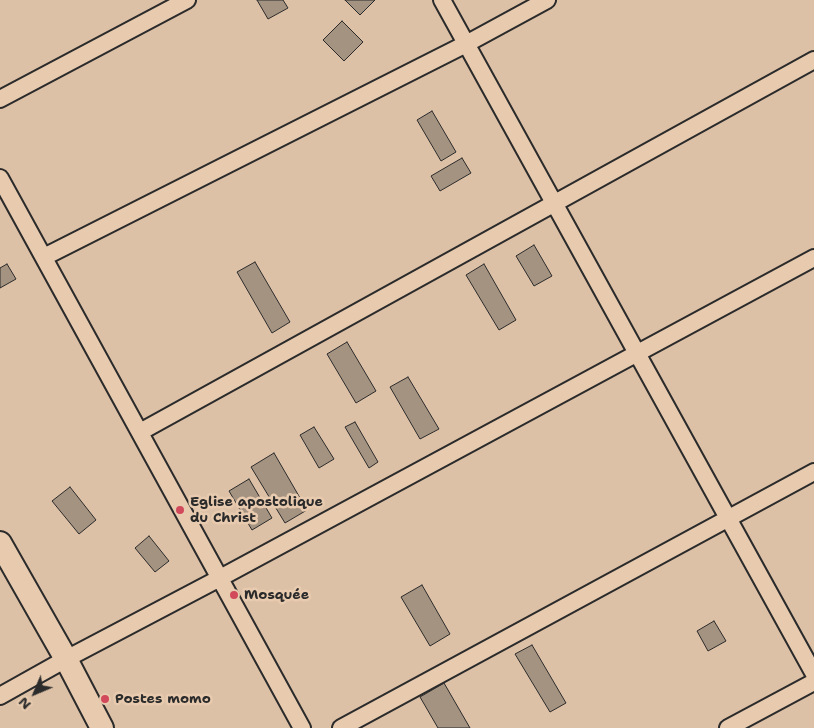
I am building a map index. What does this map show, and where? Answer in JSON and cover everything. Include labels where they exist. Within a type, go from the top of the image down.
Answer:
[{"type":"street","points":[[0,99],[187,0]]},
{"type":"street","points":[[442,0],[814,674]]},
{"type":"street","points":[[44,257],[466,44],[547,0]]},
{"type":"street","points":[[140,432],[814,60]]},
{"type":"street","points":[[0,178],[302,728]]},
{"type":"street","points":[[0,696],[814,258]]},
{"type":"street","points":[[341,728],[814,472]]},
{"type":"street","points":[[0,543],[66,659],[102,728]]},
{"type":"street","points":[[728,728],[814,682]]},
{"type":"building","points":[[257,0],[283,0],[288,8],[268,19]]},
{"type":"building","points":[[345,0],[375,0],[360,15]]},
{"type":"building","points":[[342,21],[363,42],[344,61],[323,40]]},
{"type":"building","points":[[432,111],[456,152],[441,161],[417,120]]},
{"type":"building","points":[[462,158],[471,173],[440,191],[431,176]]},
{"type":"building","points":[[534,245],[552,276],[534,286],[516,256]]},
{"type":"building","points":[[255,262],[290,322],[272,333],[237,272]]},
{"type":"building","points":[[7,264],[16,279],[0,288],[0,268]]},
{"type":"building","points":[[484,264],[516,320],[499,330],[466,275]]},
{"type":"building","points":[[347,342],[376,391],[356,403],[327,354]]},
{"type":"building","points":[[408,377],[439,429],[420,439],[390,387]]},
{"type":"building","points":[[355,422],[378,462],[369,468],[345,427]]},
{"type":"building","points":[[314,427],[334,459],[319,468],[300,435]]},
{"type":"building","points":[[274,453],[307,510],[285,523],[251,467]]},
{"type":"building","points":[[249,479],[272,518],[252,530],[229,491]]},
{"type":"building","points":[[70,487],[96,520],[79,534],[52,501]]},
{"type":"building","points":[[149,536],[169,561],[155,572],[135,548]]},
{"type":"building","points":[[422,585],[450,634],[430,646],[401,597]]},
{"type":"building","points":[[714,621],[726,641],[708,651],[697,631]]},
{"type":"building","points":[[532,645],[566,703],[550,712],[515,654]]},
{"type":"building","points":[[444,683],[470,728],[438,728],[420,697]]},
{"type":"place","name":"Eglise apostolique du Christ","points":[[180,510]]},
{"type":"place","name":"Mosquée","points":[[234,595]]},
{"type":"place","name":"Postes momo","points":[[105,699]]}]
